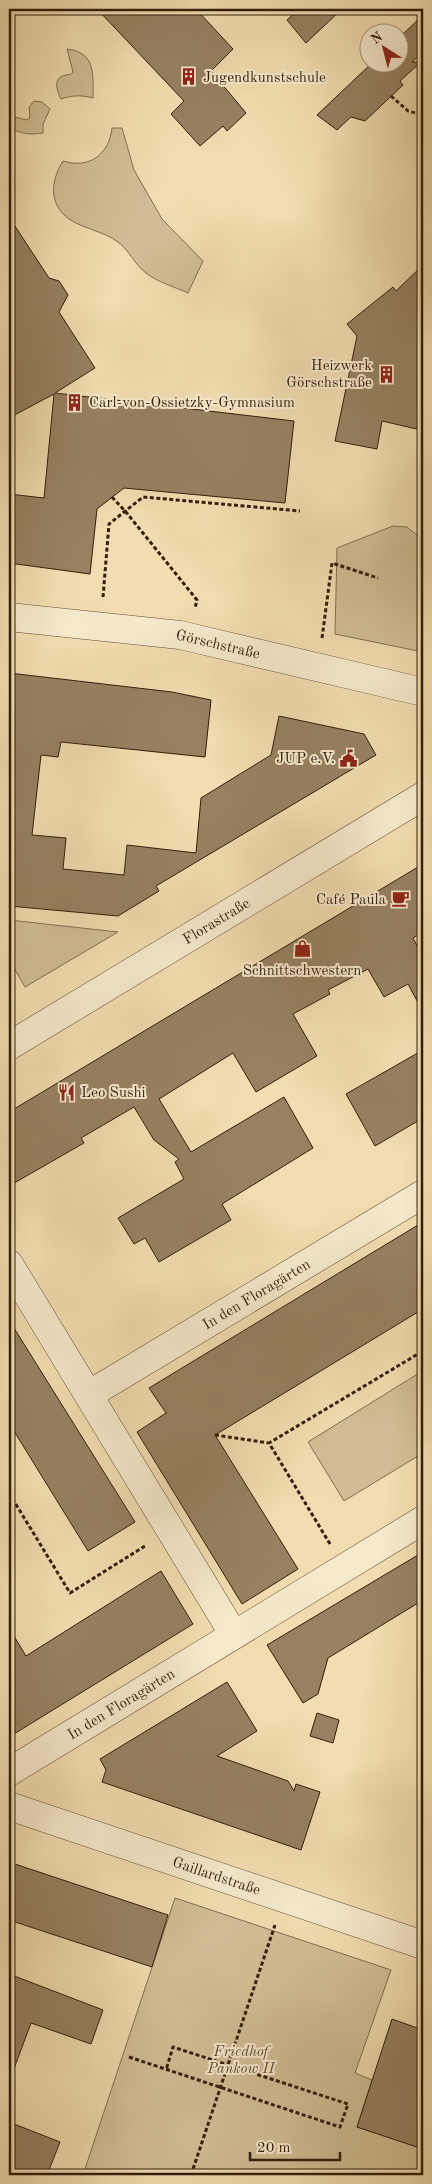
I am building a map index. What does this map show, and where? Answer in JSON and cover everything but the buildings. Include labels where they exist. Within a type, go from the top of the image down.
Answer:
[{"type":"street","name":"Görschstraße","points":[[9,617],[180,635],[423,692]]},
{"type":"street","name":"Florastraße","points":[[9,1046],[423,796]]},
{"type":"street","name":"In den Floragärten","points":[[90,1394],[423,1194]]},
{"type":"street","points":[[9,1264],[90,1394],[234,1635]]},
{"type":"street","name":"In den Floragärten","points":[[9,1772],[423,1520]]},
{"type":"street","name":"Gaillardstraße","points":[[9,1806],[423,1945]]},
{"type":"path","points":[[391,96],[408,111],[423,115]]},
{"type":"path","points":[[112,497],[197,600],[194,614]]},
{"type":"path","points":[[102,603],[109,524],[143,497],[300,511]]},
{"type":"path","points":[[322,639],[332,563],[378,578]]},
{"type":"path","points":[[215,1435],[269,1443],[423,1351]]},
{"type":"path","points":[[269,1443],[344,1568]]},
{"type":"path","points":[[9,1493],[70,1593],[171,1530]]},
{"type":"path","points":[[191,2175],[272,1931]]},
{"type":"path","points":[[129,2057],[166,2070],[340,2127],[348,2104],[173,2047],[166,2070]]},
{"type":"green space","points":[[67,49],[76,51],[88,60],[92,73],[93,98],[77,96],[61,99],[57,88],[57,81],[62,76],[70,75],[73,72]]},
{"type":"green space","points":[[34,101],[42,102],[50,109],[43,124],[43,133],[25,133],[9,127],[9,113],[14,117],[27,120],[30,117],[29,107]]},
{"type":"green space","points":[[112,128],[122,128],[134,170],[162,219],[203,261],[188,293],[150,276],[142,270],[118,242],[69,219],[58,206],[55,199],[54,184],[63,161],[81,163],[96,158],[107,146]]},
{"type":"green space","points":[[393,526],[407,527],[423,540],[423,652],[335,634],[337,548]]},
{"type":"green space","points":[[9,920],[118,932],[25,987],[9,959]]},
{"type":"green space","points":[[416,1375],[423,1387],[423,1453],[344,1501],[308,1442]]},
{"type":"green space","name":"Friedhof Pankow II","points":[[175,1898],[391,1970],[355,2073],[372,2080],[357,2127],[423,2149],[423,2175],[83,2175]]},
{"type":"place","name":"Jugendkunstschule","points":[[189,77]]},
{"type":"place","name":"Heizwerk Görschstraße","points":[[386,374]]},
{"type":"place","name":"Carl-von-Ossietzky-Gymnasium","points":[[75,402]]},
{"type":"place","name":"JUP e.V.","points":[[349,758]]},
{"type":"place","name":"Café Paula","points":[[400,899]]},
{"type":"place","name":"Schnittschwestern","points":[[302,949]]},
{"type":"place","name":"Leo Sushi","points":[[67,1092]]}]
